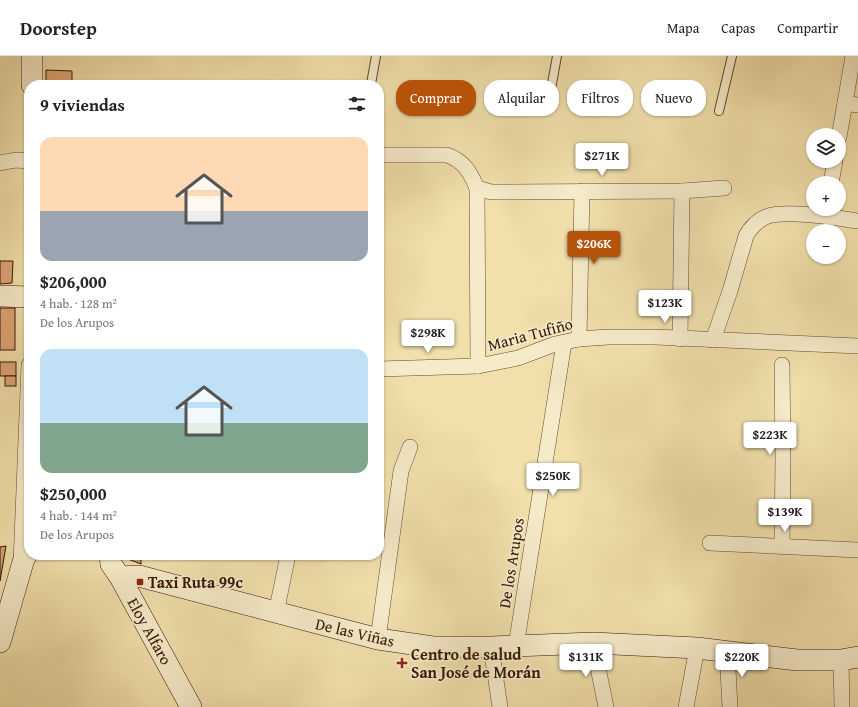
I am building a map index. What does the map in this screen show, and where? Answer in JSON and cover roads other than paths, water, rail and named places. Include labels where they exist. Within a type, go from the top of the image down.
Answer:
[{"type":"street","points":[[32,56],[32,80]]},
{"type":"street","points":[[843,128],[852,104],[853,56]]},
{"type":"street","points":[[384,155],[448,155],[457,158],[472,176],[477,188],[478,366]]},
{"type":"street","points":[[0,163],[16,160],[24,161]]},
{"type":"street","points":[[477,188],[491,192],[682,191],[724,188]]},
{"type":"street","points":[[579,339],[582,191]]},
{"type":"street","points":[[680,339],[682,191]]},
{"type":"street","points":[[713,340],[730,291],[744,241],[752,227],[763,218],[770,216],[806,214]]},
{"type":"street","points":[[837,216],[858,222]]},
{"type":"street","points":[[0,296],[24,297]]},
{"type":"street","name":"Maria Tufiño","points":[[384,369],[478,366],[518,358],[554,344],[579,339],[608,337],[655,337],[858,346]]},
{"type":"street","name":"De los Arupos","points":[[516,646],[564,343]]},
{"type":"street","points":[[782,365],[782,546]]},
{"type":"street","points":[[378,639],[401,471],[410,447]]},
{"type":"street","points":[[710,543],[858,550]]},
{"type":"street","points":[[1,634],[25,560]]},
{"type":"street","name":"Eloy Alfaro","points":[[111,560],[111,564],[120,577],[191,707]]},
{"type":"street","points":[[276,613],[287,560]]},
{"type":"street","name":"De las Viñas","points":[[120,577],[139,576],[378,639],[433,646],[491,647],[593,643],[697,648],[797,660],[850,658]]},
{"type":"street","points":[[593,643],[606,707]]},
{"type":"street","points":[[491,647],[500,707]]},
{"type":"street","points":[[686,707],[697,648]]},
{"type":"street","points":[[727,651],[730,707]]},
{"type":"street","points":[[842,707],[850,658]]},
{"type":"lane","points":[[372,80],[376,56]]},
{"type":"lane","points":[[553,80],[557,56]]},
{"type":"lane","points":[[720,110],[732,56]]},
{"type":"place","name":"Taxi Ruta 99c","points":[[140,582]]},
{"type":"place","name":"Centro de salud San José de Morán","points":[[402,663]]}]
